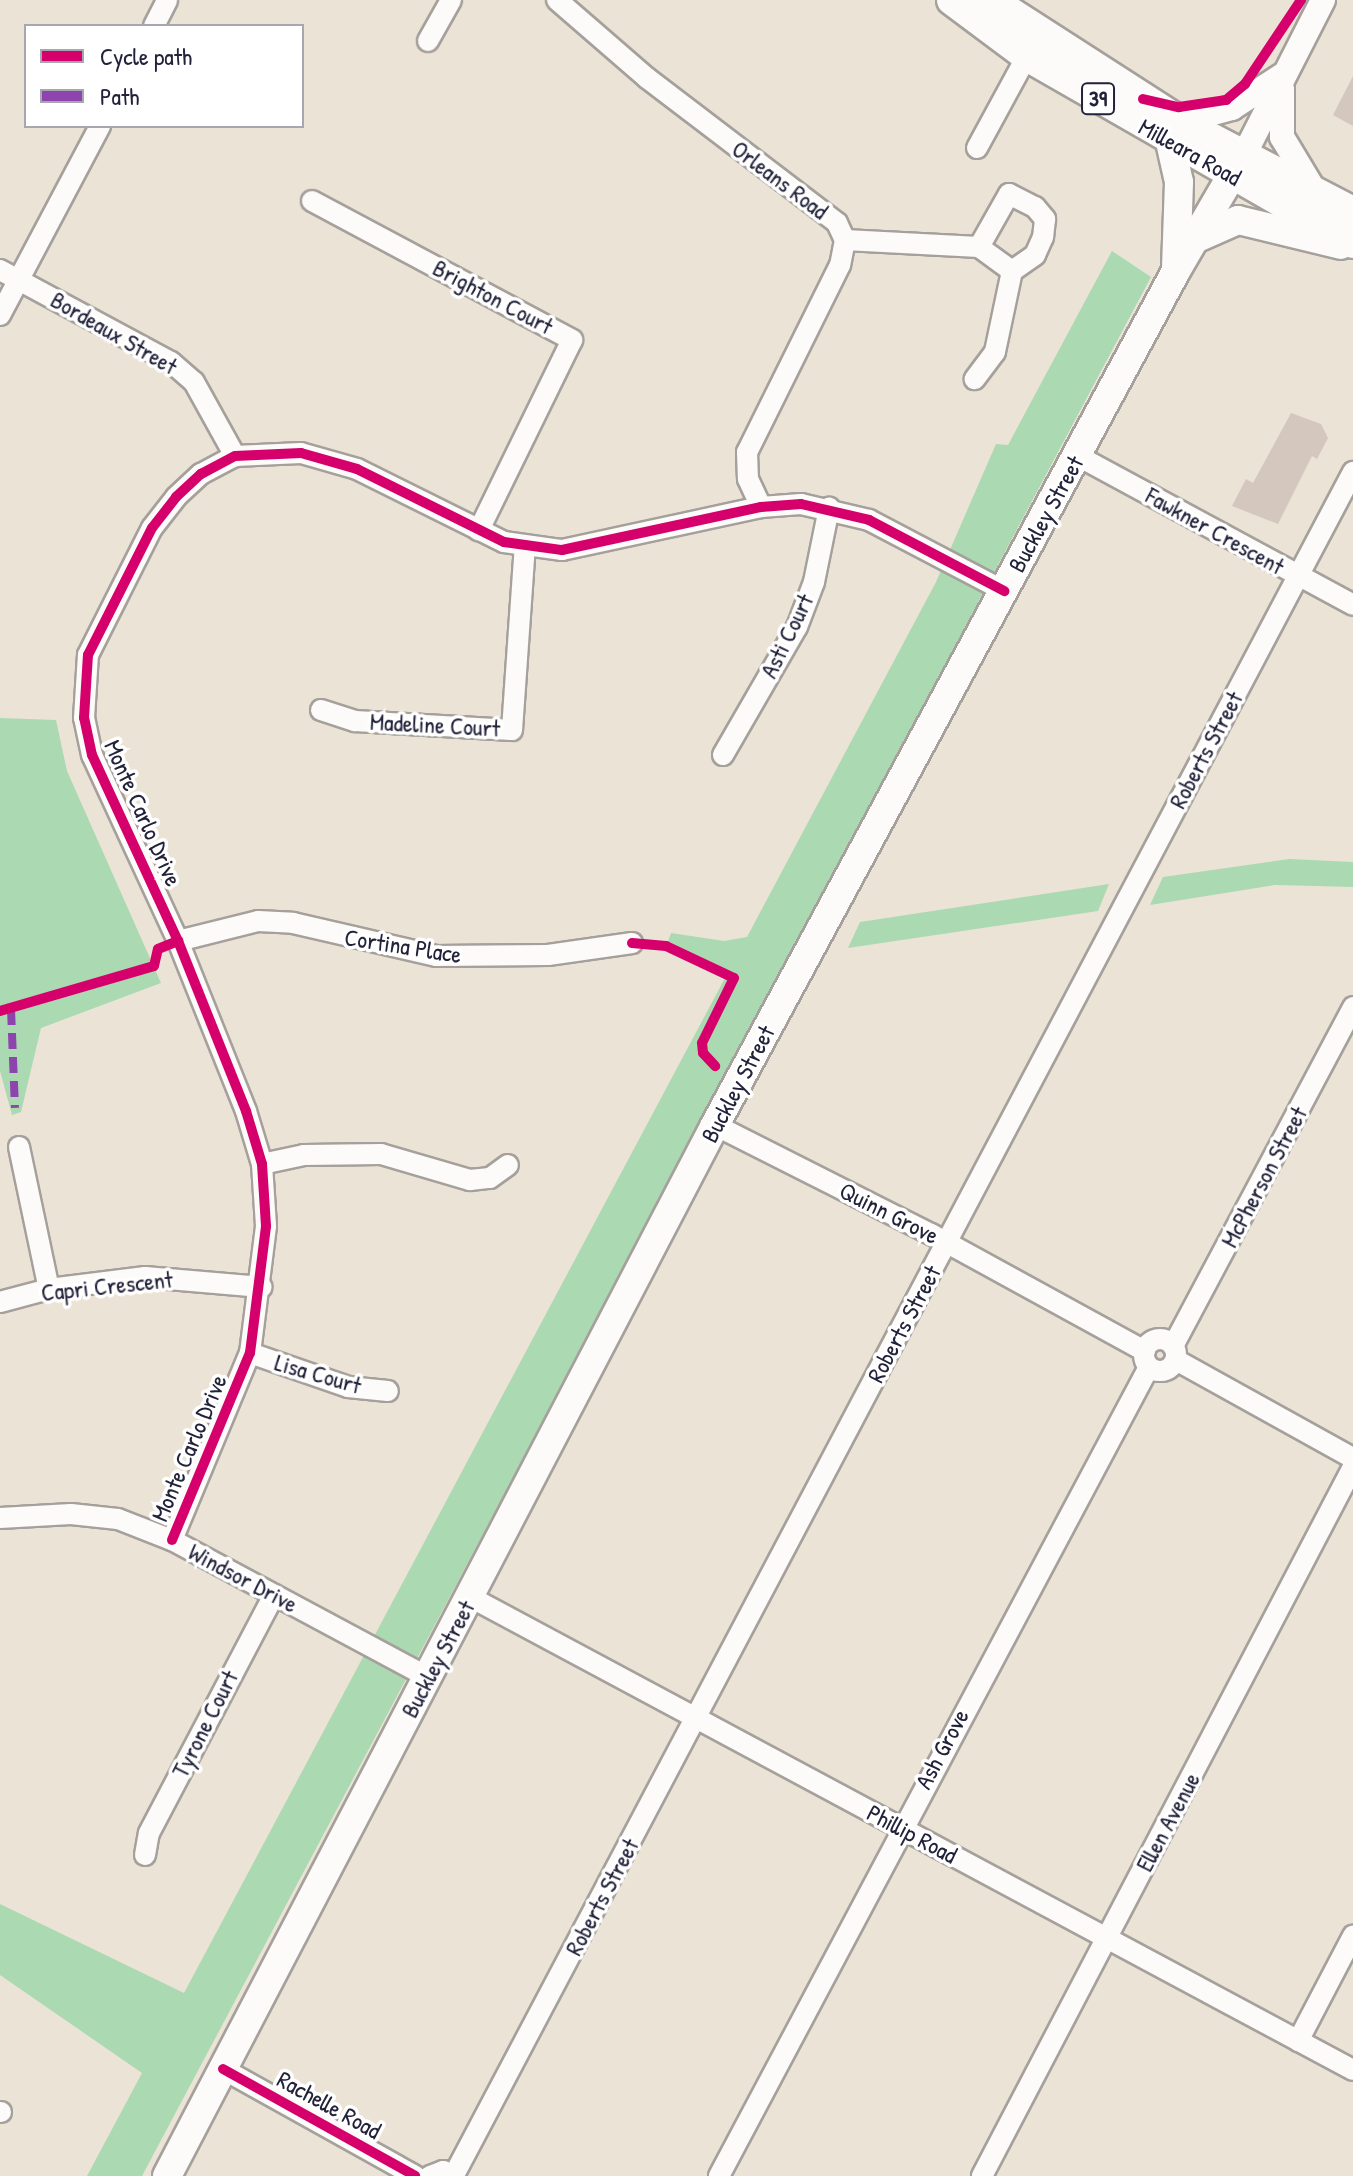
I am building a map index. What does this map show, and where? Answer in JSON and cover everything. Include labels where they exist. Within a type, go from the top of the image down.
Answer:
[{"type":"main road","name":"Milleara Road","points":[[952,0],[1027,56],[1238,166],[1353,246]]},
{"type":"main road","name":"Milleara Road","points":[[991,0],[1175,132]]},
{"type":"main road","points":[[1175,132],[1179,182],[1176,271]]},
{"type":"main road","name":"Milleara Road","points":[[1238,166],[1314,190],[1353,212]]},
{"type":"main road","name":"Buckley Street","points":[[167,2176],[427,1677],[472,1598],[715,1125],[1176,271],[1238,166]]},
{"type":"main road","points":[[1195,239],[1238,220],[1287,228],[1353,246]]},
{"type":"street","points":[[155,24],[167,0]]},
{"type":"street","points":[[428,41],[451,0]]},
{"type":"street","name":"Orleans Road","points":[[557,0],[647,78],[837,223],[845,240],[840,265],[747,452],[748,479],[761,507]]},
{"type":"street","name":"Buckley Street","points":[[1238,166],[1323,0]]},
{"type":"street","points":[[977,148],[1027,56]]},
{"type":"street","points":[[1175,132],[1232,108],[1283,74]]},
{"type":"street","points":[[1283,74],[1282,137],[1314,190]]},
{"type":"street","points":[[0,315],[99,128]]},
{"type":"street","points":[[975,379],[995,352],[1012,271],[1035,255],[1043,237],[1045,219],[1035,207],[1009,194],[979,247]]},
{"type":"street","name":"Brighton Court","points":[[312,201],[572,340],[479,530]]},
{"type":"street","points":[[845,240],[979,247],[1012,271]]},
{"type":"street","name":"Bordeaux Street","points":[[0,270],[171,362],[194,382],[235,456]]},
{"type":"street","name":"Monte Carlo Drive","points":[[172,1540],[250,1353],[262,1287],[262,1164],[178,941],[92,755],[83,680],[101,624],[152,528],[201,474],[235,456],[265,452],[330,457],[479,530],[525,546],[562,550],[604,545],[761,507],[801,504],[829,508],[869,520],[1004,591]]},
{"type":"street","name":"Fawkner Crescent","points":[[1078,456],[1353,605]]},
{"type":"street","name":"Roberts Street","points":[[455,2175],[1353,472]]},
{"type":"street","name":"Asti Court","points":[[723,755],[797,627],[814,582],[829,508]]},
{"type":"street","name":"Madeline Court","points":[[321,710],[355,721],[512,730],[525,546]]},
{"type":"street","name":"Cortina Place","points":[[178,941],[258,921],[293,923],[436,956],[548,955],[632,943]]},
{"type":"street","name":"McPherson Street","points":[[1174,1353],[1351,1018]]},
{"type":"street","name":"Quinn Grove","points":[[715,1125],[947,1243],[1147,1359]]},
{"type":"street","points":[[19,1147],[49,1289]]},
{"type":"street","points":[[262,1164],[304,1155],[381,1154],[470,1180],[490,1178],[508,1165]]},
{"type":"street","name":"Capri Crescent","points":[[0,1302],[49,1289],[145,1277],[262,1287]]},
{"type":"street","name":"Lisa Court","points":[[250,1353],[348,1387],[388,1391]]},
{"type":"street","points":[[1147,1359],[1165,1371],[1174,1353],[1353,1458]]},
{"type":"street","name":"Ash Grove","points":[[719,2176],[1147,1359]]},
{"type":"street","name":"Ellen Avenue","points":[[982,2176],[1353,1467]]},
{"type":"street","name":"Windsor Drive","points":[[0,1518],[71,1514],[118,1519],[172,1540],[427,1677]]},
{"type":"street","name":"Tyrone Court","points":[[145,1855],[149,1833],[274,1595]]},
{"type":"street","name":"Phillip Road","points":[[472,1598],[1353,2070]]},
{"type":"street","points":[[1298,2041],[1353,1936]]},
{"type":"street","name":"Rachelle Road","points":[[223,2069],[415,2176]]},
{"type":"street","points":[[430,2176],[443,2171],[455,2175]]},
{"type":"green space","points":[[1112,251],[1151,277],[142,2176],[87,2176],[142,2073],[0,1975],[0,1904],[184,1993],[725,978],[665,950],[671,933],[724,941],[747,937],[936,582],[996,444],[1008,445]]},
{"type":"green space","points":[[0,718],[56,720],[67,771],[161,983],[41,1028],[21,1112],[12,1115],[0,1071]]},
{"type":"green space","points":[[1289,859],[1353,862],[1353,887],[1275,885],[1150,905],[1163,877]]},
{"type":"green space","points":[[1109,884],[1098,911],[848,948],[860,922]]},
{"type":"building","points":[[1353,76],[1353,126],[1333,115]]},
{"type":"building","points":[[1291,413],[1321,424],[1328,438],[1317,459],[1312,456],[1278,524],[1232,506],[1246,479],[1253,483]]},
{"type":"marked path","points":[[11,1009],[15,1108]]},
{"type":"cycle path","points":[[1143,99],[1179,107],[1226,100],[1245,84],[1301,0]]},
{"type":"cycle path","points":[[172,1540],[250,1353],[266,1226],[262,1164],[246,1111],[178,941],[92,755],[84,718],[88,655],[152,528],[176,497],[201,474],[235,456],[301,453],[357,469],[504,542],[562,550],[761,507],[801,504],[869,520],[1004,591]]},
{"type":"cycle path","points":[[0,1011],[154,966],[158,949],[178,941]]},
{"type":"cycle path","points":[[632,943],[666,946],[734,978],[702,1043],[703,1053],[715,1066]]},
{"type":"cycle path","points":[[223,2069],[415,2176]]}]
